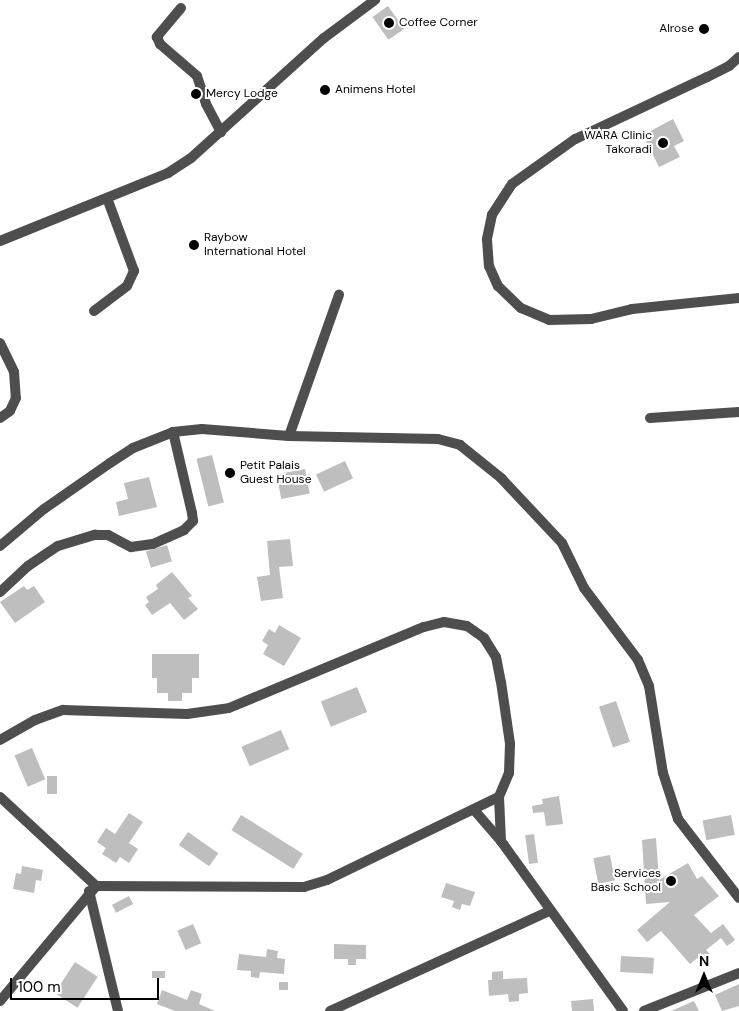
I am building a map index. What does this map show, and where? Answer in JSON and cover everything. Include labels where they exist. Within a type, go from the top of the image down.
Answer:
[{"type":"street","points":[[0,241],[168,173],[191,158],[324,38],[375,0]]},
{"type":"street","points":[[181,8],[157,37],[160,44],[197,76],[206,104],[221,132]]},
{"type":"street","points":[[739,57],[729,66],[707,78],[575,138],[512,184],[492,215],[486,239],[489,266],[498,286],[522,308],[549,320],[591,319],[632,309],[739,298]]},
{"type":"street","points":[[94,311],[127,286],[134,271],[107,198]]},
{"type":"street","points":[[289,436],[340,295]]},
{"type":"street","points":[[0,343],[14,372],[16,398],[10,410],[0,418]]},
{"type":"street","points":[[650,418],[739,412]]},
{"type":"street","points":[[0,546],[44,509],[110,463],[133,448],[173,432],[235,430],[289,436],[438,439],[460,445],[526,501],[562,543],[584,588],[638,660],[649,686],[663,773],[678,819],[739,898]]},
{"type":"street","points":[[0,592],[28,566],[58,546],[96,535],[108,535],[131,547],[153,544],[184,530],[193,521],[173,432]]},
{"type":"street","points":[[0,740],[35,720],[62,710],[187,714],[229,708],[419,629],[444,622],[467,626],[484,638],[496,657],[510,744],[509,773],[499,796],[501,841]]},
{"type":"street","points":[[0,1001],[93,889],[304,887],[327,880],[475,811],[499,796]]},
{"type":"street","points":[[0,797],[93,889],[118,1011]]},
{"type":"street","points":[[475,811],[501,841],[549,911],[623,1011]]},
{"type":"street","points":[[330,1011],[549,911]]},
{"type":"street","points":[[644,1011],[739,973]]},
{"type":"building","name":"Coffee Corner","points":[[388,6],[404,29],[388,40],[372,17]]},
{"type":"building","name":"WARA Clinic Takoradi","points":[[673,119],[684,141],[674,146],[680,157],[659,167],[643,135]]},
{"type":"building","points":[[212,455],[224,503],[208,506],[196,459]]},
{"type":"building","points":[[345,461],[353,478],[324,492],[316,475]]},
{"type":"building","points":[[305,469],[310,494],[281,499],[277,475]]},
{"type":"building","points":[[149,477],[157,507],[119,516],[116,502],[128,499],[124,483]]},
{"type":"building","points":[[290,539],[293,566],[279,567],[283,598],[261,601],[257,577],[270,575],[267,541]]},
{"type":"building","points":[[167,545],[172,561],[151,568],[146,551]]},
{"type":"building","points":[[172,572],[192,596],[188,598],[198,609],[184,620],[170,603],[152,615],[145,605],[149,602],[146,597],[158,589],[156,585]]},
{"type":"building","points":[[24,586],[27,590],[34,586],[45,602],[15,623],[0,602]]},
{"type":"building","points":[[279,625],[301,638],[284,666],[263,654],[268,645],[262,641],[269,629],[275,633]]},
{"type":"building","points":[[152,654],[199,654],[199,678],[192,678],[192,693],[182,693],[182,701],[168,701],[168,693],[157,693],[157,678],[152,678]]},
{"type":"building","points":[[357,687],[367,712],[331,727],[321,702]]},
{"type":"building","points":[[616,701],[630,742],[613,748],[599,707]]},
{"type":"building","points":[[281,730],[289,749],[250,766],[241,747]]},
{"type":"building","points":[[32,748],[45,779],[28,787],[15,755]]},
{"type":"building","points":[[47,776],[57,776],[57,794],[47,794]]},
{"type":"building","points":[[559,796],[563,824],[546,826],[544,812],[533,813],[532,806],[543,804],[542,799]]},
{"type":"building","points":[[129,813],[143,822],[129,843],[138,849],[129,863],[120,857],[116,863],[102,854],[106,848],[97,842],[106,828],[115,834]]},
{"type":"building","points":[[241,815],[303,854],[293,869],[231,830]]},
{"type":"building","points":[[731,815],[735,835],[706,840],[703,821]]},
{"type":"building","points":[[188,832],[218,853],[209,866],[179,845]]},
{"type":"building","points":[[534,834],[538,863],[529,864],[525,835]]},
{"type":"building","points":[[656,838],[659,880],[688,863],[697,879],[702,876],[719,896],[694,915],[711,933],[723,924],[735,940],[727,946],[721,938],[706,950],[710,954],[703,960],[700,956],[690,964],[661,931],[647,942],[637,930],[670,902],[646,904],[642,840]]},
{"type":"building","points":[[610,855],[615,881],[598,884],[593,858]]},
{"type":"building","points":[[22,866],[43,870],[41,881],[36,880],[34,893],[13,889],[16,873],[21,874]]},
{"type":"building","points":[[446,883],[475,892],[470,906],[462,904],[460,910],[452,907],[454,901],[441,897]]},
{"type":"building","points":[[129,896],[133,904],[116,913],[112,905]]},
{"type":"building","points":[[193,924],[201,943],[186,950],[177,931]]},
{"type":"building","points":[[334,944],[366,945],[366,959],[356,959],[356,965],[348,965],[348,959],[334,959]]},
{"type":"building","points":[[267,949],[278,951],[277,958],[285,959],[284,974],[260,972],[259,978],[251,977],[251,971],[237,970],[239,954],[266,957]]},
{"type":"building","points":[[621,956],[654,958],[653,974],[620,972]]},
{"type":"building","points":[[75,962],[98,977],[77,1008],[55,993]]},
{"type":"building","points":[[152,971],[165,971],[165,978],[152,978]]},
{"type":"building","points":[[503,971],[503,979],[527,978],[528,993],[519,994],[519,1001],[509,1002],[508,994],[489,996],[488,980],[492,980],[492,972]]},
{"type":"building","points":[[279,982],[288,982],[288,990],[279,990]]},
{"type":"building","points":[[739,984],[739,1006],[722,1011],[715,995]]},
{"type":"building","points":[[162,990],[187,1000],[191,990],[202,994],[199,1004],[215,1011],[175,1011],[157,1004]]},
{"type":"building","points":[[593,999],[594,1011],[572,1011],[571,1001]]},
{"type":"building","points":[[694,1001],[699,1011],[671,1011]]},
{"type":"place","name":"Coffee Corner","points":[[389,23]]},
{"type":"place","name":"Alrose","points":[[704,29]]},
{"type":"place","name":"Animens Hotel","points":[[325,90]]},
{"type":"place","name":"Mercy Lodge","points":[[196,94]]},
{"type":"place","name":"WARA Clinic Takoradi","points":[[663,143]]},
{"type":"place","name":"Raybow International Hotel","points":[[194,245]]},
{"type":"place","name":"Petit Palais Guest House","points":[[230,473]]},
{"type":"place","name":"Services Basic School","points":[[671,881]]}]
